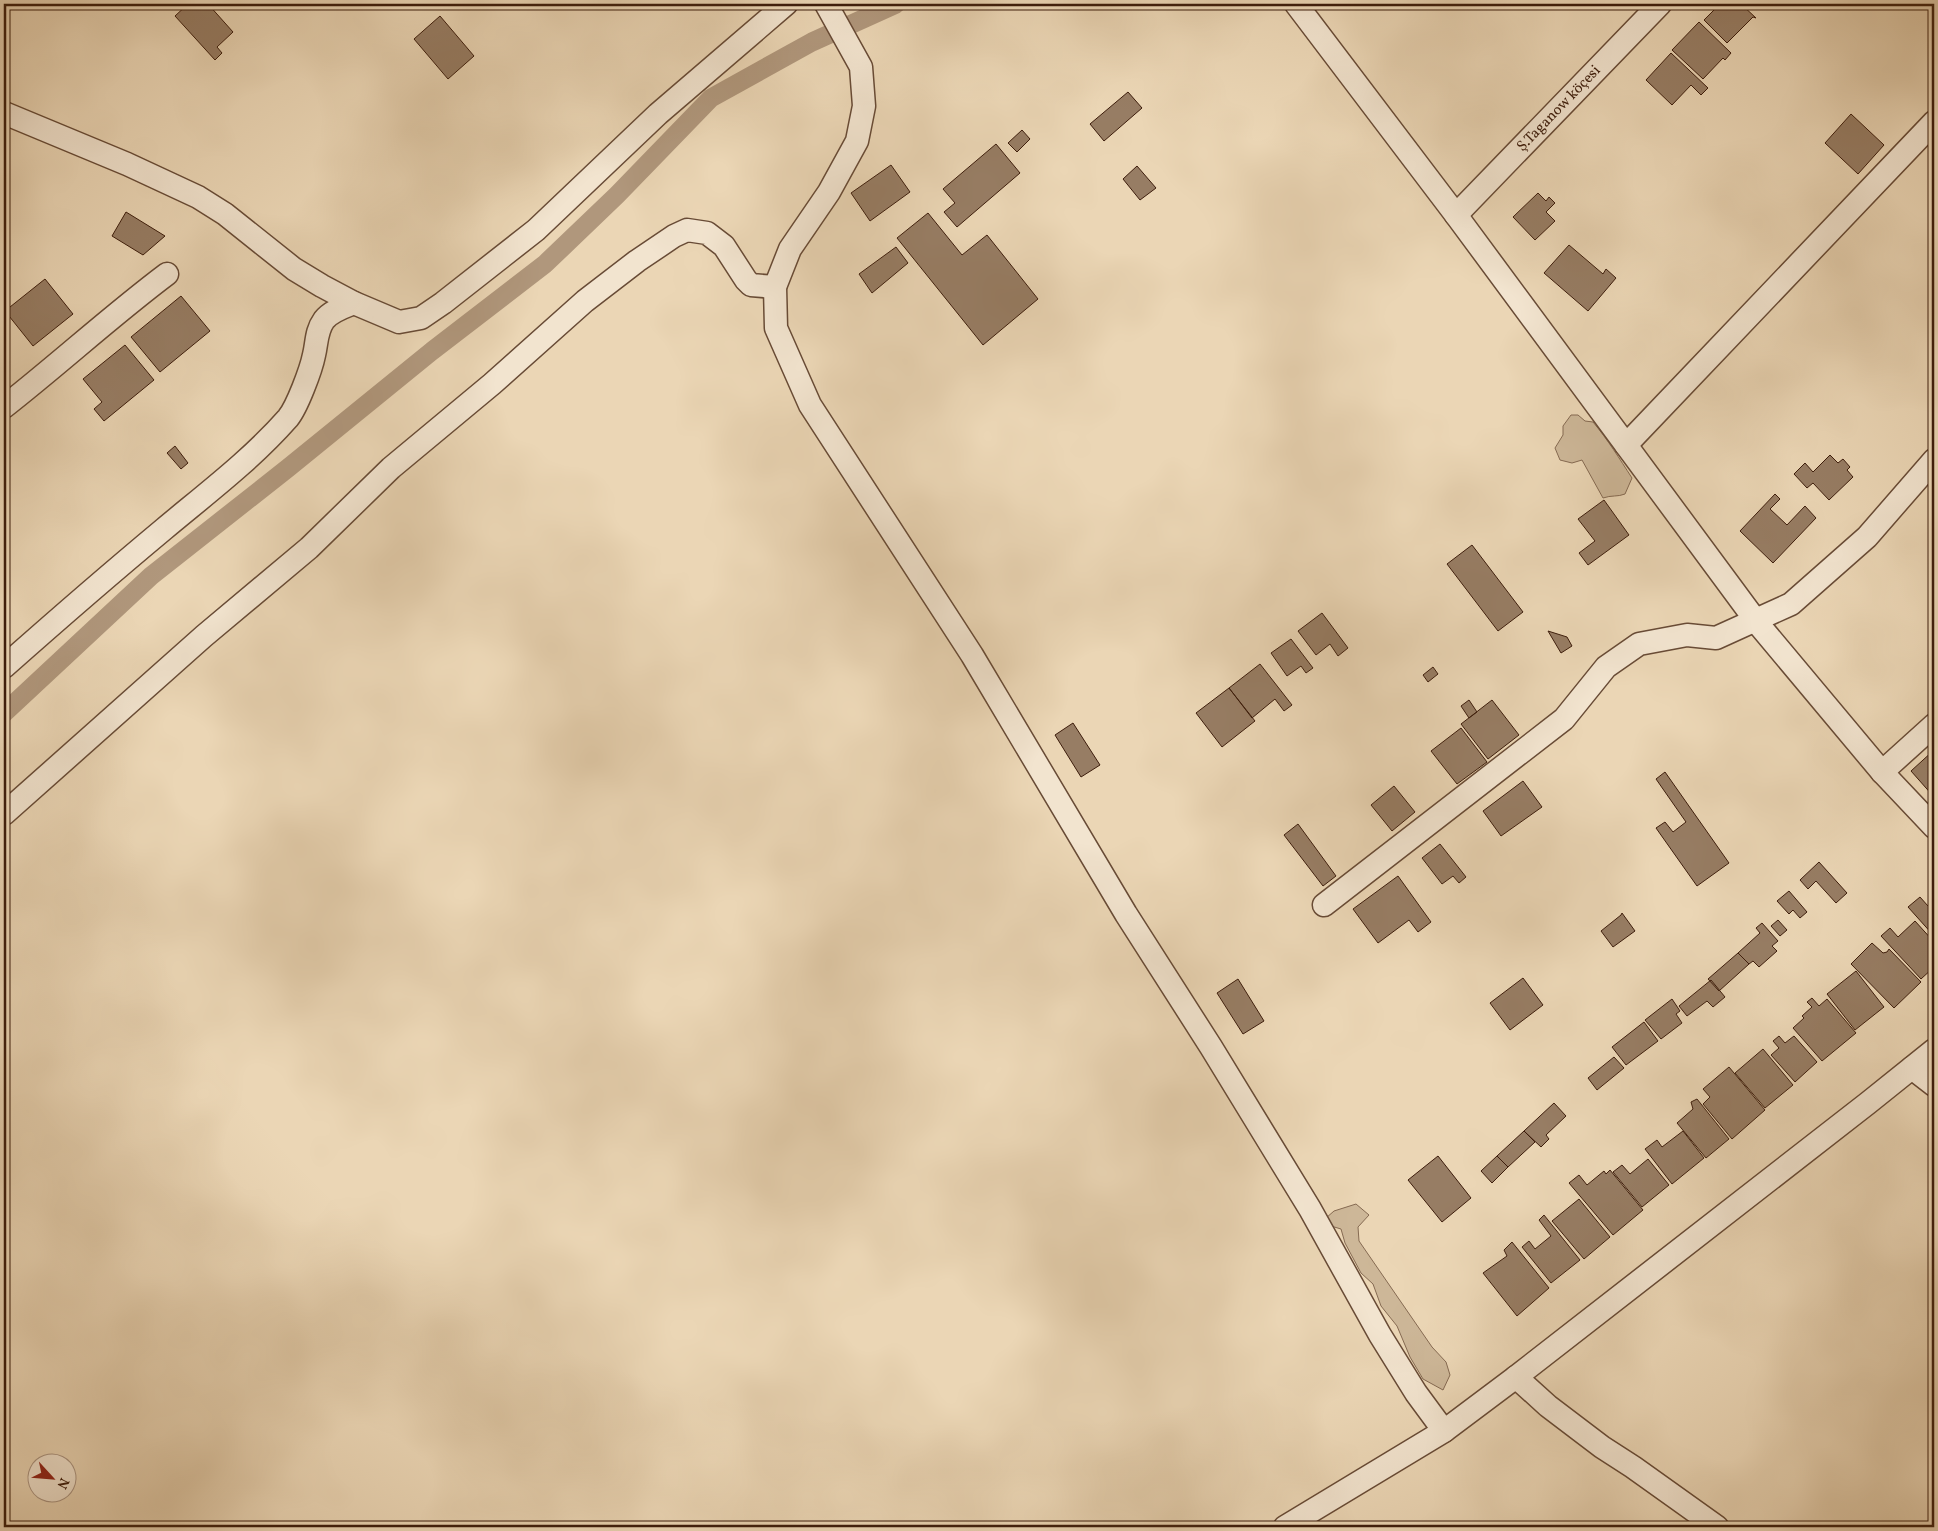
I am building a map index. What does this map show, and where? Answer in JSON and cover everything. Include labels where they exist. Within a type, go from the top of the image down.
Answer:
[{"type":"street","points":[[4,113],[127,164],[198,197],[225,214],[294,269],[354,303],[399,322],[420,318],[443,303],[536,230],[658,114],[786,4]]},
{"type":"street","points":[[826,4],[861,67],[864,106],[857,141],[829,192],[790,249],[775,287],[776,328],[810,404],[972,655],[1126,914],[1211,1047],[1313,1213],[1380,1335],[1416,1393],[1444,1431]]},
{"type":"street","points":[[1296,4],[1456,215],[1755,620],[1882,772],[1934,828]]},
{"type":"street","name":"Ş.Taganow köçesi","points":[[1456,215],[1660,4]]},
{"type":"street","points":[[1626,445],[1934,122]]},
{"type":"street","points":[[4,814],[204,636],[309,548],[390,468],[492,384],[585,302],[659,246],[687,230],[707,233],[724,246],[751,285],[775,287]]},
{"type":"street","points":[[4,407],[167,274]]},
{"type":"street","points":[[4,667],[231,474],[267,441],[290,415],[304,385],[314,356],[316,334],[325,319],[336,310],[354,303]]},
{"type":"street","points":[[1324,905],[1564,720],[1606,667],[1640,644],[1687,634],[1716,638],[1791,604],[1867,537],[1934,460]]},
{"type":"street","points":[[1882,772],[1934,725]]},
{"type":"street","points":[[1285,1527],[1444,1431],[1516,1377],[1934,1050]]},
{"type":"street","points":[[1912,1068],[1934,1086]]},
{"type":"street","points":[[1516,1377],[1548,1406],[1602,1447],[1717,1527]]},
{"type":"shaded area","points":[[1571,415],[1578,415],[1585,421],[1593,422],[1613,449],[1632,478],[1625,494],[1603,498],[1582,460],[1572,463],[1560,460],[1555,448],[1563,435],[1563,426]]},
{"type":"shaded area","points":[[1356,1204],[1369,1215],[1358,1227],[1359,1241],[1432,1347],[1446,1362],[1450,1375],[1443,1390],[1423,1379],[1410,1357],[1397,1326],[1381,1306],[1373,1284],[1361,1273],[1345,1243],[1341,1229],[1331,1226],[1326,1218],[1334,1211]]},
{"type":"building","points":[[188,4],[208,4],[233,32],[217,47],[222,53],[215,60],[175,16]]},
{"type":"building","points":[[1720,4],[1741,4],[1756,18],[1753,17],[1727,43],[1704,20]]},
{"type":"building","points":[[440,16],[474,56],[448,79],[414,39]]},
{"type":"building","points":[[1699,22],[1731,53],[1725,60],[1723,58],[1703,79],[1672,50]]},
{"type":"building","points":[[1671,53],[1708,88],[1701,95],[1691,85],[1672,105],[1646,80]]},
{"type":"building","points":[[1128,92],[1142,108],[1104,141],[1090,124]]},
{"type":"building","points":[[1851,114],[1884,145],[1858,174],[1825,143]]},
{"type":"building","points":[[1022,130],[1030,139],[1017,152],[1008,143]]},
{"type":"building","points":[[996,144],[1020,173],[957,227],[944,212],[955,203],[943,189]]},
{"type":"building","points":[[891,165],[910,192],[870,221],[851,193]]},
{"type":"building","points":[[1137,166],[1156,188],[1140,200],[1123,179]]},
{"type":"building","points":[[1538,193],[1546,201],[1549,197],[1555,203],[1546,212],[1555,221],[1535,240],[1513,217]]},
{"type":"building","points":[[126,212],[165,236],[143,255],[112,236]]},
{"type":"building","points":[[928,213],[962,255],[987,235],[1038,299],[983,345],[897,238]]},
{"type":"building","points":[[1569,245],[1603,274],[1606,269],[1616,278],[1588,311],[1544,273]]},
{"type":"building","points":[[896,247],[908,263],[872,293],[859,274]]},
{"type":"building","points":[[45,279],[73,314],[33,346],[5,311]]},
{"type":"building","points":[[181,296],[210,331],[160,372],[131,337]]},
{"type":"building","points":[[125,345],[154,380],[104,421],[94,409],[102,402],[83,379]]},
{"type":"building","points":[[175,446],[188,463],[181,469],[167,453]]},
{"type":"building","points":[[1830,455],[1838,463],[1843,459],[1850,467],[1847,470],[1853,477],[1829,500],[1813,483],[1807,488],[1794,474],[1805,463],[1813,472]]},
{"type":"building","points":[[1775,494],[1780,499],[1770,509],[1787,525],[1805,506],[1816,518],[1773,563],[1740,531]]},
{"type":"building","points":[[1604,500],[1629,535],[1588,565],[1579,553],[1595,541],[1578,519]]},
{"type":"building","points":[[1472,545],[1523,612],[1498,631],[1447,564]]},
{"type":"building","points":[[1322,613],[1348,648],[1338,656],[1330,644],[1316,655],[1298,631]]},
{"type":"building","points":[[1548,631],[1567,637],[1572,646],[1561,653]]},
{"type":"building","points":[[1291,639],[1313,668],[1306,673],[1301,666],[1287,676],[1271,653]]},
{"type":"building","points":[[1260,664],[1292,705],[1284,711],[1275,699],[1252,718],[1229,688]]},
{"type":"building","points":[[1433,667],[1438,674],[1428,682],[1423,675]]},
{"type":"building","points":[[1229,688],[1255,721],[1222,747],[1196,713]]},
{"type":"building","points":[[1469,700],[1477,712],[1469,718],[1461,706]]},
{"type":"building","points":[[1492,700],[1519,735],[1488,759],[1461,724]]},
{"type":"building","points":[[1073,723],[1100,765],[1081,777],[1055,735]]},
{"type":"building","points":[[1461,728],[1487,762],[1457,784],[1431,751]]},
{"type":"building","points":[[1934,750],[1934,797],[1911,771]]},
{"type":"building","points":[[1665,772],[1729,863],[1697,886],[1656,828],[1665,822],[1673,832],[1686,822],[1656,779]]},
{"type":"building","points":[[1523,781],[1542,807],[1501,836],[1483,811]]},
{"type":"building","points":[[1394,786],[1415,812],[1392,831],[1371,805]]},
{"type":"building","points":[[1298,824],[1336,876],[1323,886],[1284,835]]},
{"type":"building","points":[[1440,844],[1466,877],[1459,883],[1453,876],[1442,884],[1422,858]]},
{"type":"building","points":[[1819,862],[1847,893],[1836,903],[1816,881],[1808,889],[1800,880]]},
{"type":"building","points":[[1398,876],[1431,922],[1418,932],[1409,920],[1378,943],[1353,909]]},
{"type":"building","points":[[1789,891],[1807,912],[1800,918],[1793,910],[1789,914],[1777,901]]},
{"type":"building","points":[[1920,897],[1928,906],[1934,900],[1934,936],[1908,907]]},
{"type":"building","points":[[1622,913],[1635,931],[1613,947],[1601,931]]},
{"type":"building","points":[[1778,920],[1787,930],[1780,936],[1771,926]]},
{"type":"building","points":[[1915,921],[1934,942],[1934,967],[1921,979],[1881,936],[1890,928],[1898,937]]},
{"type":"building","points":[[1762,923],[1778,941],[1772,946],[1777,951],[1759,967],[1753,961],[1749,964],[1738,953],[1760,933],[1756,928]]},
{"type":"building","points":[[1872,943],[1883,953],[1889,949],[1921,982],[1894,1008],[1851,964]]},
{"type":"building","points":[[1738,953],[1749,964],[1719,991],[1708,979]]},
{"type":"building","points":[[1856,971],[1884,1007],[1855,1030],[1827,994]]},
{"type":"building","points":[[1523,978],[1543,1005],[1510,1030],[1490,1003]]},
{"type":"building","points":[[1238,979],[1264,1021],[1243,1034],[1217,993]]},
{"type":"building","points":[[1711,980],[1725,997],[1713,1007],[1707,1001],[1687,1016],[1679,1006]]},
{"type":"building","points":[[1812,998],[1819,1006],[1827,999],[1856,1033],[1822,1061],[1793,1028],[1812,1007],[1807,1002]]},
{"type":"building","points":[[1672,999],[1680,1011],[1676,1014],[1682,1023],[1661,1039],[1645,1020]]},
{"type":"building","points":[[1644,1022],[1658,1041],[1626,1065],[1612,1047]]},
{"type":"building","points":[[1779,1036],[1785,1043],[1794,1036],[1817,1062],[1795,1082],[1771,1055],[1779,1048],[1773,1041]]},
{"type":"building","points":[[1763,1049],[1793,1085],[1765,1108],[1735,1073]]},
{"type":"building","points":[[1614,1057],[1624,1068],[1597,1090],[1588,1078]]},
{"type":"building","points":[[1729,1067],[1765,1110],[1732,1139],[1703,1104],[1710,1097],[1703,1089]]},
{"type":"building","points":[[1697,1099],[1729,1139],[1706,1158],[1677,1123],[1693,1109],[1691,1102]]},
{"type":"building","points":[[1554,1103],[1566,1116],[1546,1135],[1549,1139],[1541,1147],[1524,1131]]},
{"type":"building","points":[[1524,1131],[1535,1142],[1508,1167],[1497,1156]]},
{"type":"building","points":[[1683,1131],[1704,1158],[1672,1184],[1645,1149],[1657,1140],[1662,1147]]},
{"type":"building","points":[[1438,1156],[1471,1198],[1442,1222],[1408,1180]]},
{"type":"building","points":[[1497,1156],[1508,1167],[1492,1183],[1481,1171]]},
{"type":"building","points":[[1648,1159],[1669,1185],[1642,1207],[1613,1172],[1622,1165],[1630,1174]]},
{"type":"building","points":[[1610,1170],[1643,1210],[1613,1235],[1569,1183],[1579,1175],[1587,1185],[1604,1171],[1606,1174]]},
{"type":"building","points":[[1579,1199],[1610,1237],[1584,1259],[1552,1221]]},
{"type":"building","points":[[1544,1215],[1580,1260],[1551,1283],[1522,1247],[1529,1241],[1535,1249],[1551,1236],[1539,1220]]},
{"type":"building","points":[[1512,1242],[1549,1288],[1517,1316],[1483,1273],[1507,1256],[1504,1250]]},
{"type":"waterway","points":[[4,713],[151,576],[432,351],[545,264],[617,195],[711,98],[812,42],[896,4]]}]
